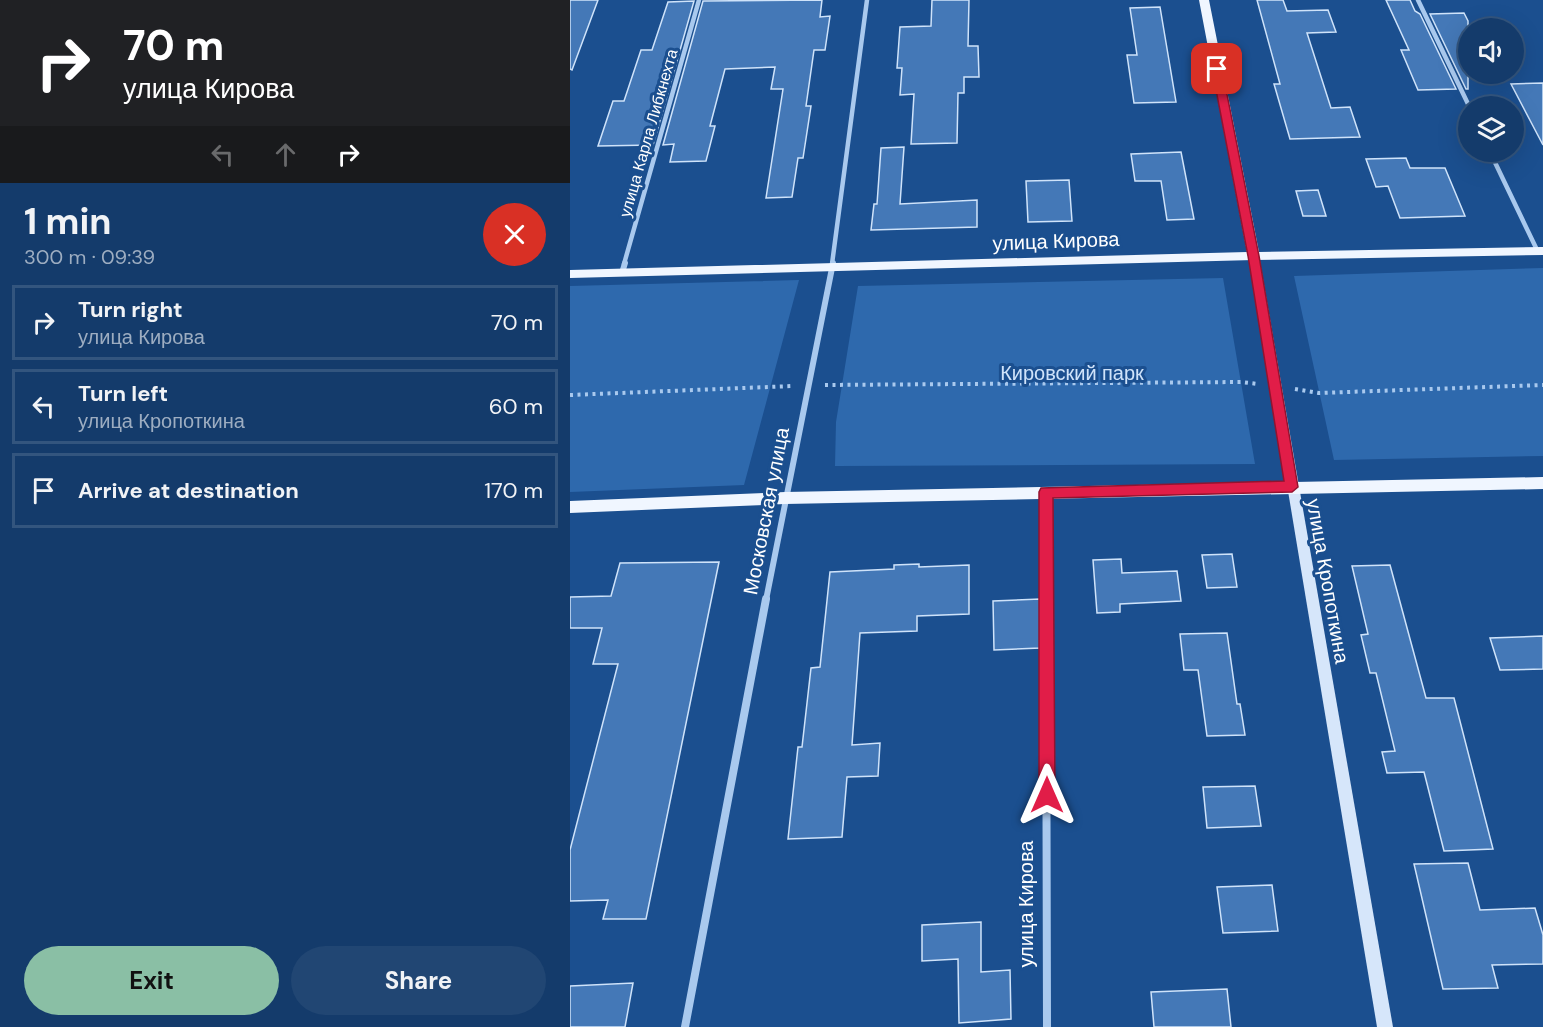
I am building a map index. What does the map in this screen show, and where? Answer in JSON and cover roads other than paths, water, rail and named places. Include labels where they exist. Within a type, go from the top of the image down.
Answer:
[{"type":"main road","name":"улица Кропоткина","points":[[1204,0],[1254,256],[1385,1027]]},
{"type":"main road","name":"улица Кирова","points":[[570,274],[1540,251]]},
{"type":"main road","points":[[570,507],[784,498],[1543,483]]},
{"type":"street","name":"улица Карла Либкнехта","points":[[622,273],[699,0]]},
{"type":"street","name":"Московская улица","points":[[685,1027],[784,498],[832,268],[867,0]]},
{"type":"street","points":[[1418,0],[1464,96]]},
{"type":"street","points":[[1495,162],[1540,251]]},
{"type":"street","name":"улица Кирова","points":[[1046,492],[1047,1027]]},
{"type":"park label","name":"Кировский парк","points":[[1072,373]]}]
